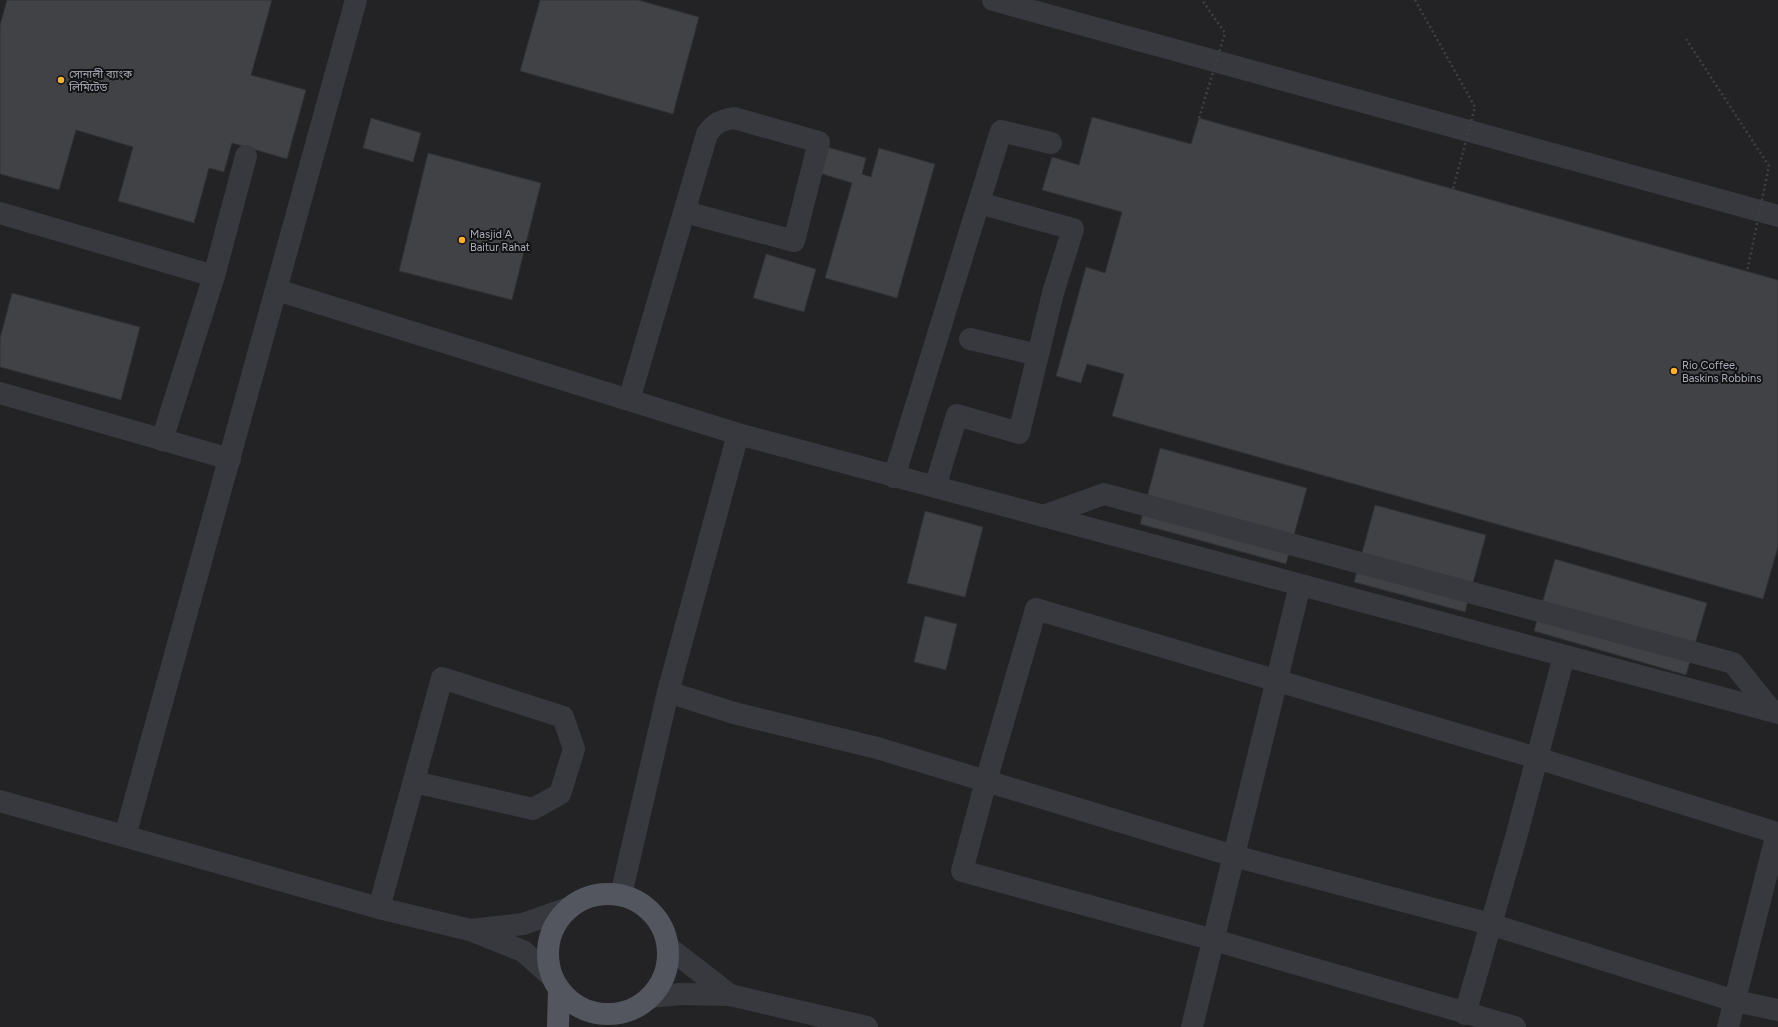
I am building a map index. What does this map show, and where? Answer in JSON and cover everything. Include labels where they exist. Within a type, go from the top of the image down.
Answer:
[{"type":"main road","points":[[558,1027],[556,983],[548,958],[550,939],[557,922],[569,908],[585,898],[603,894],[621,895],[639,902],[652,914],[662,929],[668,947],[667,965],[661,982],[644,1001],[616,1027]]},
{"type":"main road","points":[[556,983],[575,1004],[596,1013],[618,1013],[644,1001]]},
{"type":"lane","points":[[125,836],[356,0]]},
{"type":"lane","points":[[993,0],[1778,216]]},
{"type":"lane","points":[[629,400],[707,134],[712,127],[722,120],[734,118],[819,142],[794,241],[685,212]]},
{"type":"lane","points":[[894,477],[1001,131],[1051,143]]},
{"type":"lane","points":[[162,440],[214,276],[246,156]]},
{"type":"lane","points":[[935,487],[957,415],[1019,433],[1053,293],[1073,229],[979,203]]},
{"type":"lane","points":[[0,213],[214,276]]},
{"type":"lane","points":[[277,290],[738,434],[1775,712]]},
{"type":"lane","points":[[970,339],[1038,355]]},
{"type":"lane","points":[[0,392],[230,459]]},
{"type":"lane","points":[[621,895],[668,692],[738,434]]},
{"type":"lane","points":[[1043,516],[1104,494],[1733,663],[1775,712]]},
{"type":"lane","points":[[1192,1027],[1300,585]]},
{"type":"lane","points":[[1515,1027],[1214,940],[962,871],[986,781],[1036,609],[1537,758],[1777,833],[1728,1027]]},
{"type":"lane","points":[[1466,1014],[1564,656]]},
{"type":"lane","points":[[379,908],[442,678],[563,717],[574,750],[560,794],[533,809],[414,782]]},
{"type":"lane","points":[[668,692],[734,713],[877,748],[1234,856],[1490,924],[1735,1001],[1778,1010]]},
{"type":"lane","points":[[0,801],[379,908],[470,930],[523,951],[556,983]]},
{"type":"lane","points":[[470,930],[523,924],[569,908]]},
{"type":"lane","points":[[668,947],[730,996]]},
{"type":"lane","points":[[644,1001],[680,994],[730,996],[867,1027]]},
{"type":"path","points":[[1199,118],[1225,33],[1202,0]]},
{"type":"path","points":[[1415,0],[1475,107],[1452,189]]},
{"type":"path","points":[[1686,39],[1769,166],[1747,272]]},
{"type":"shaded area","points":[[0,0],[1778,0],[1778,1027],[0,1027]]},
{"type":"building","points":[[7,0],[272,0],[251,75],[306,90],[287,159],[232,143],[224,172],[209,168],[194,223],[118,201],[133,147],[76,130],[59,190],[0,174],[0,25]]},
{"type":"building","points":[[540,0],[638,0],[699,17],[673,114],[520,71]]},
{"type":"building","points":[[1092,117],[1191,144],[1199,118],[1778,280],[1778,547],[1763,599],[1112,416],[1124,374],[1087,364],[1081,383],[1056,376],[1086,267],[1105,273],[1122,212],[1042,190],[1052,157],[1079,165]]},
{"type":"building","points":[[371,118],[421,133],[413,162],[363,148]]},
{"type":"building","points":[[827,147],[866,158],[862,174],[871,177],[879,148],[935,164],[897,298],[825,278],[852,183],[819,173]]},
{"type":"building","points":[[428,153],[541,183],[512,300],[399,271]]},
{"type":"building","points":[[766,254],[816,269],[804,312],[753,298]]},
{"type":"building","points":[[12,293],[140,327],[121,400],[0,367],[0,338]]},
{"type":"building","points":[[1160,448],[1307,488],[1286,564],[1140,524]]},
{"type":"building","points":[[1375,505],[1486,535],[1465,612],[1354,582]]},
{"type":"building","points":[[925,511],[983,527],[965,597],[907,583]]},
{"type":"building","points":[[1555,559],[1707,603],[1686,675],[1534,631]]},
{"type":"building","points":[[925,616],[957,624],[946,670],[914,662]]},
{"type":"place","name":"সোনালী ব্যাংক লিমিটেড","points":[[61,80]]},
{"type":"place","name":"Masjid A Baitur Rahat","points":[[462,240]]},
{"type":"place","name":"Rio Coffee, Baskins Robbins","points":[[1674,371]]}]
